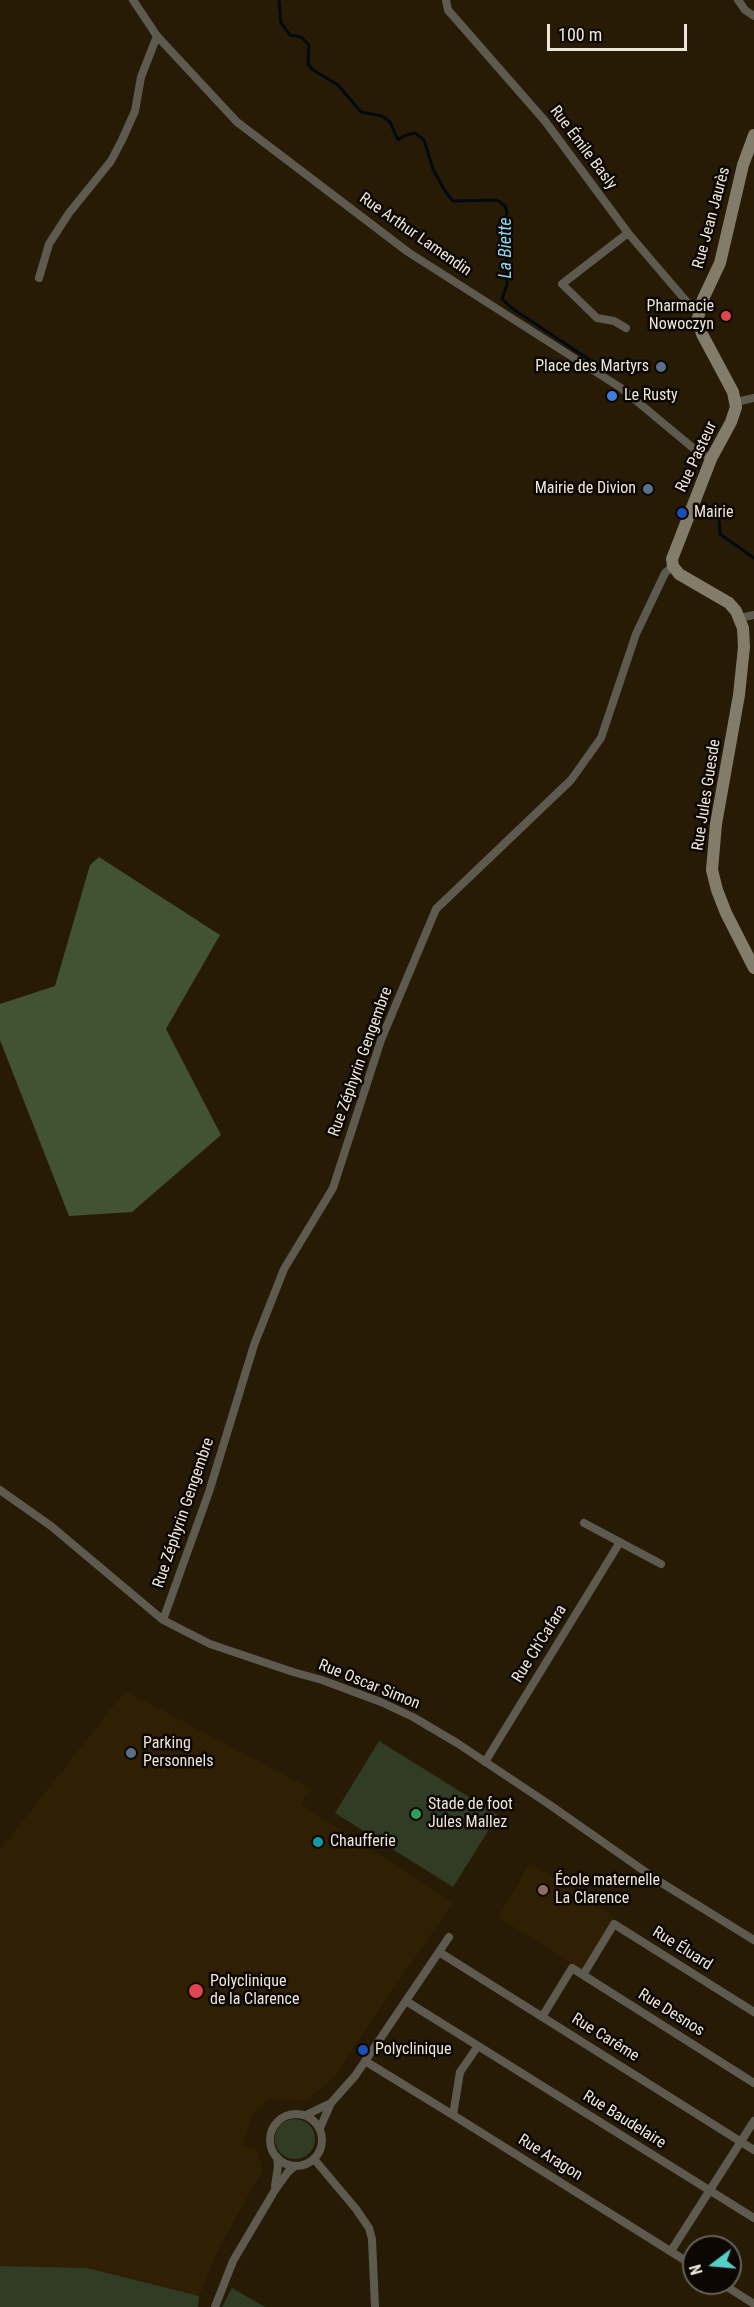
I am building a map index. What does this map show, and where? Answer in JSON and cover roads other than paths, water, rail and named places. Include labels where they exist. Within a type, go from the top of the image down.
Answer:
[{"type":"main road","name":"Rue Jean Jaurès","points":[[700,310],[720,263],[743,165],[754,135]]},
{"type":"main road","points":[[700,310],[699,327],[736,402]]},
{"type":"main road","name":"Rue Pasteur","points":[[673,566],[672,559],[680,535],[711,459],[731,422],[736,402]]},
{"type":"main road","points":[[673,566],[685,578],[729,603],[740,618]]},
{"type":"main road","name":"Rue Jules Guesde","points":[[740,618],[744,647],[739,695],[716,824],[712,870],[726,913],[754,968]]},
{"type":"street","name":"Rue Arthur Lamendin","points":[[133,0],[157,36],[237,122],[408,252],[621,388],[693,448],[711,459]]},
{"type":"street","name":"Rue Émile Basly","points":[[446,0],[448,10],[545,121],[628,233],[687,302],[700,310]]},
{"type":"street","points":[[738,0],[745,10],[754,16]]},
{"type":"street","points":[[39,278],[49,244],[69,213],[111,161],[122,140],[135,111],[141,77],[157,36]]},
{"type":"street","points":[[626,328],[614,321],[597,318],[562,284],[628,233]]},
{"type":"street","points":[[736,402],[754,398]]},
{"type":"street","name":"Rue Zéphyrin Gengembre","points":[[163,1620],[209,1492],[254,1345],[284,1269],[333,1188],[381,1040],[436,909],[571,780],[601,738],[636,634],[665,573],[673,566]]},
{"type":"street","points":[[740,618],[754,615]]},
{"type":"street","name":"Rue Oscar Simon","points":[[0,1490],[51,1526],[163,1620],[210,1644],[381,1702],[428,1725],[657,1880],[754,1940]]},
{"type":"street","points":[[584,1523],[661,1564]]},
{"type":"street","name":"Rue Ch'Cafara","points":[[485,1762],[620,1542]]},
{"type":"street","name":"Rue Éluard","points":[[583,1974],[614,1924],[754,2012]]},
{"type":"street","points":[[320,2128],[332,2103],[365,2061],[449,1937]]},
{"type":"street","name":"Rue Carême","points":[[439,1952],[754,2150]]},
{"type":"street","name":"Rue Desnos","points":[[542,2017],[572,1968],[754,2083]]},
{"type":"street","name":"Rue Baudelaire","points":[[406,2001],[754,2218]]},
{"type":"street","points":[[453,2115],[460,2072],[478,2046]]},
{"type":"street","name":"Rue Aragon","points":[[365,2061],[682,2258]]},
{"type":"street","points":[[306,2115],[332,2103]]},
{"type":"street","points":[[215,2307],[233,2260],[274,2190],[295,2166],[314,2159],[322,2145],[320,2128],[312,2118],[306,2115],[290,2114],[283,2117],[273,2128],[271,2142],[278,2166],[274,2190]]},
{"type":"street","points":[[671,2251],[754,2121]]},
{"type":"street","points":[[277,2157],[295,2166]]},
{"type":"street","points":[[314,2159],[369,2228],[372,2239],[375,2307]]},
{"type":"street","points":[[740,2295],[754,2304]]},
{"type":"waterway","name":"La Biette","points":[[279,0],[281,23],[290,35],[301,37],[309,45],[308,64],[313,70],[338,85],[361,112],[382,116],[390,122],[398,140],[415,133],[424,140],[433,169],[453,201],[497,200],[505,206],[507,213],[503,237],[507,285],[502,299],[513,309],[608,372]]},
{"type":"waterway","name":"La Biette","points":[[715,504],[718,507],[720,534],[754,558]]},
{"type":"place","name":"Pharmacie Nowoczyn","points":[[726,316]]},
{"type":"place","name":"Place des Martyrs","points":[[661,367]]},
{"type":"place","name":"Le Rusty","points":[[612,396]]},
{"type":"place","name":"Mairie de Divion","points":[[648,489]]},
{"type":"place","name":"Mairie","points":[[682,513]]},
{"type":"place","name":"Parking Personnels","points":[[131,1753]]},
{"type":"place","name":"Stade de foot Jules Mallez","points":[[416,1814]]},
{"type":"place","name":"Chaufferie","points":[[318,1842]]},
{"type":"place","name":"École maternelle La Clarence","points":[[543,1890]]},
{"type":"place","name":"Polyclinique de la Clarence","points":[[196,1991]]},
{"type":"place","name":"Polyclinique","points":[[363,2050]]}]
